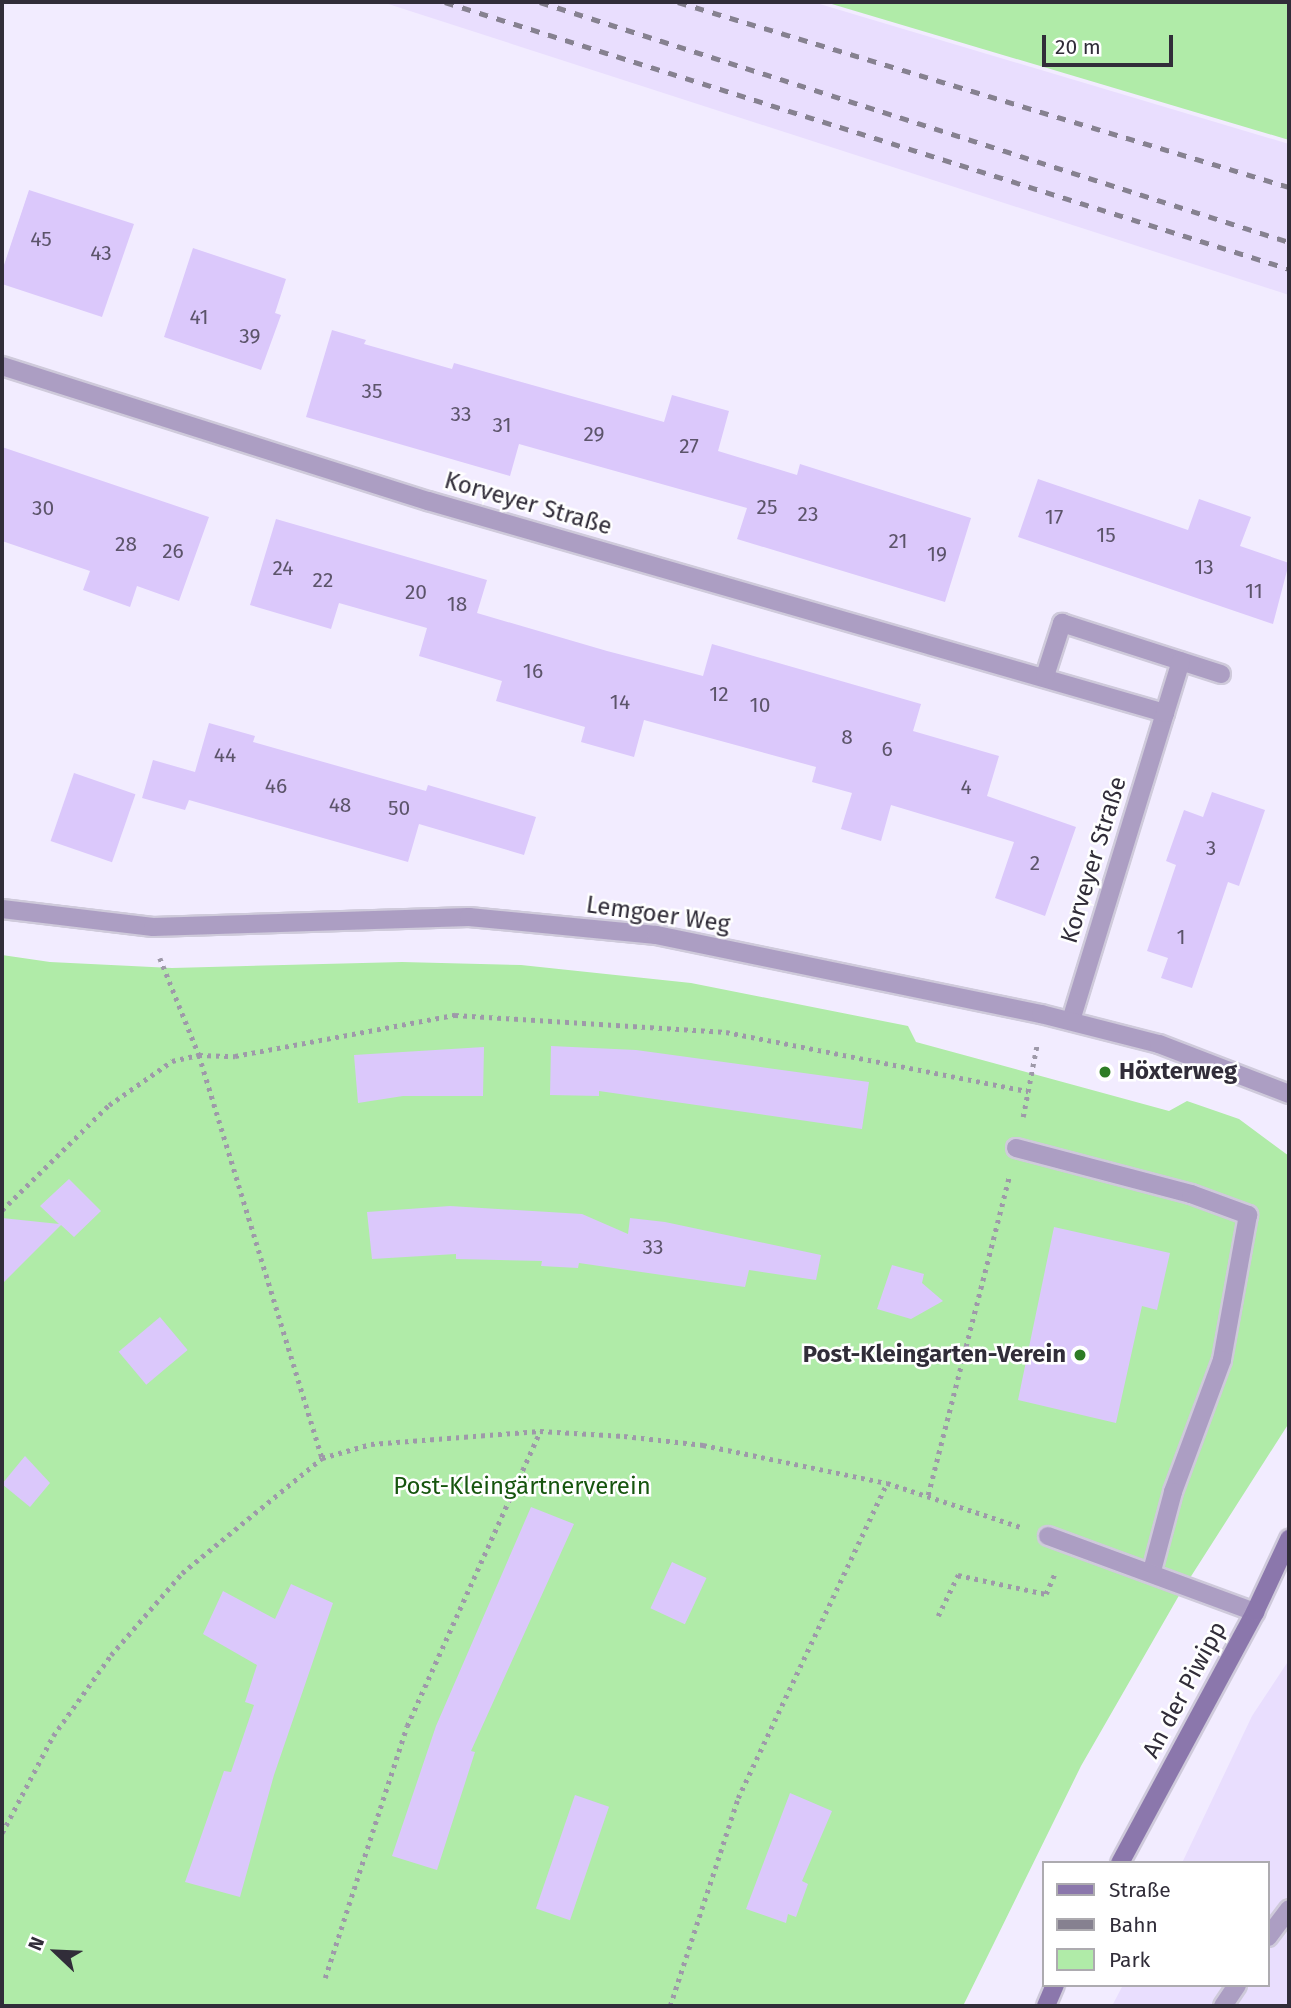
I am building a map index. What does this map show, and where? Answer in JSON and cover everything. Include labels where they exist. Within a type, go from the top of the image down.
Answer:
[{"type":"street","name":"Korveyer Straße","points":[[2,366],[428,502],[1045,676],[1165,713]]},
{"type":"street","points":[[1045,676],[1062,623],[1220,674]]},
{"type":"street","name":"Korveyer Straße","points":[[1070,1021],[1181,661]]},
{"type":"street","name":"Lemgoer Weg","points":[[2,909],[153,927],[469,917],[656,935],[1070,1021],[1212,1062],[1289,1094]]},
{"type":"street","points":[[1016,1148],[1191,1194],[1248,1215],[1222,1360],[1172,1492],[1152,1571]]},
{"type":"street","points":[[1048,1536],[1152,1571],[1255,1612]]},
{"type":"street","name":"An der Piwipp","points":[[1121,1861],[1287,1549]]},
{"type":"street","points":[[1270,1934],[1289,1909]]},
{"type":"street","points":[[1046,2006],[1054,1987]]},
{"type":"street","points":[[1223,2006],[1236,1987]]},
{"type":"path","points":[[162,968],[199,1055],[322,1458]]},
{"type":"path","points":[[2,1210],[109,1105],[172,1061],[199,1055],[235,1056],[455,1015],[726,1032],[1028,1091]]},
{"type":"path","points":[[928,1495],[1016,1148],[1032,1073]]},
{"type":"path","points":[[325,1978],[407,1726],[540,1431]]},
{"type":"path","points":[[2,1833],[52,1736],[111,1655],[182,1573],[322,1458],[372,1444],[540,1431],[703,1445],[887,1483],[1048,1536]]},
{"type":"path","points":[[670,2006],[738,1798],[887,1483]]},
{"type":"path","points":[[938,1616],[958,1575],[1046,1594],[1068,1543]]},
{"type":"shaded area","points":[[382,2],[813,2],[1289,144],[1289,295]]},
{"type":"shaded area","points":[[1289,1660],[1289,2006],[1112,2006],[1122,1987],[1270,1987],[1270,1861],[1183,1861],[1252,1716]]},
{"type":"green space","points":[[825,2],[1289,2],[1289,140]]},
{"type":"green space","name":"Post-Kleingärtnerverein","points":[[2,955],[50,962],[172,968],[402,962],[521,965],[691,983],[908,1026],[916,1042],[1169,1111],[1187,1101],[1239,1119],[1289,1156],[1289,1423],[1181,1592],[1081,1766],[963,2006],[2,2006]]},
{"type":"building","points":[[29,190],[134,224],[102,317],[2,284],[2,271]]},
{"type":"building","points":[[193,248],[286,279],[275,313],[281,315],[261,370],[164,337]]},
{"type":"building","points":[[332,330],[366,340],[364,344],[452,369],[454,363],[664,422],[672,395],[729,411],[718,451],[797,475],[800,464],[971,518],[945,602],[737,539],[747,508],[519,444],[510,476],[306,417]]},
{"type":"building","points":[[2,447],[209,517],[179,601],[137,586],[130,607],[83,590],[90,571],[2,541]]},
{"type":"building","points":[[1038,479],[1188,530],[1199,499],[1251,517],[1240,546],[1289,563],[1273,624],[1018,537]]},
{"type":"building","points":[[276,519],[487,580],[477,613],[607,651],[703,676],[712,644],[921,704],[913,731],[999,756],[987,796],[1076,827],[1045,916],[995,898],[1014,842],[891,805],[881,841],[841,829],[852,793],[812,782],[816,767],[644,720],[634,757],[581,742],[585,727],[496,701],[502,681],[419,656],[427,628],[339,603],[331,629],[250,605]]},
{"type":"building","points":[[209,723],[255,736],[253,742],[426,791],[428,785],[536,817],[524,855],[419,824],[408,862],[189,800],[185,810],[142,798],[153,760],[195,772]]},
{"type":"building","points":[[74,773],[135,794],[112,862],[51,841]]},
{"type":"building","points":[[1212,792],[1265,810],[1239,886],[1228,882],[1192,988],[1161,978],[1168,958],[1147,951],[1176,865],[1166,861],[1184,810],[1203,817]]},
{"type":"building","points":[[551,1046],[636,1050],[869,1082],[862,1129],[599,1091],[599,1096],[550,1095]]},
{"type":"building","points":[[484,1047],[483,1096],[403,1096],[358,1103],[354,1055]]},
{"type":"building","points":[[69,1179],[101,1211],[74,1237],[61,1225],[2,1284],[2,1218],[59,1224],[40,1206]]},
{"type":"building","points":[[450,1206],[582,1214],[628,1234],[630,1218],[665,1222],[821,1255],[816,1280],[749,1270],[745,1287],[579,1263],[578,1268],[541,1266],[542,1261],[456,1259],[456,1254],[372,1259],[367,1212]]},
{"type":"building","name":"Post-Kleingarten-Verein","points":[[1054,1227],[1170,1253],[1157,1310],[1142,1306],[1116,1423],[1018,1400]]},
{"type":"building","points":[[892,1265],[924,1274],[922,1283],[943,1301],[911,1319],[877,1309]]},
{"type":"building","points":[[160,1317],[188,1350],[146,1385],[119,1352]]},
{"type":"building","points":[[25,1456],[50,1483],[30,1507],[2,1484]]},
{"type":"building","points":[[531,1507],[574,1524],[471,1751],[475,1752],[437,1870],[392,1856],[436,1726]]},
{"type":"building","points":[[672,1562],[706,1578],[685,1624],[650,1608]]},
{"type":"building","points":[[291,1584],[333,1603],[274,1775],[240,1897],[185,1882],[224,1771],[231,1772],[254,1705],[245,1702],[257,1665],[203,1634],[223,1591],[275,1619]]},
{"type":"building","points":[[790,1793],[832,1811],[802,1881],[808,1884],[796,1917],[788,1914],[786,1923],[746,1909]]},
{"type":"building","points":[[575,1795],[609,1807],[570,1920],[536,1908]]},
{"type":"railway","points":[[445,2],[1289,269]]},
{"type":"railway","points":[[540,2],[1289,242]]},
{"type":"railway","points":[[678,2],[1289,187]]},
{"type":"place","name":"Höxterweg","points":[[1105,1072]]},
{"type":"place","name":"Post-Kleingarten-Verein","points":[[1080,1355]]}]
